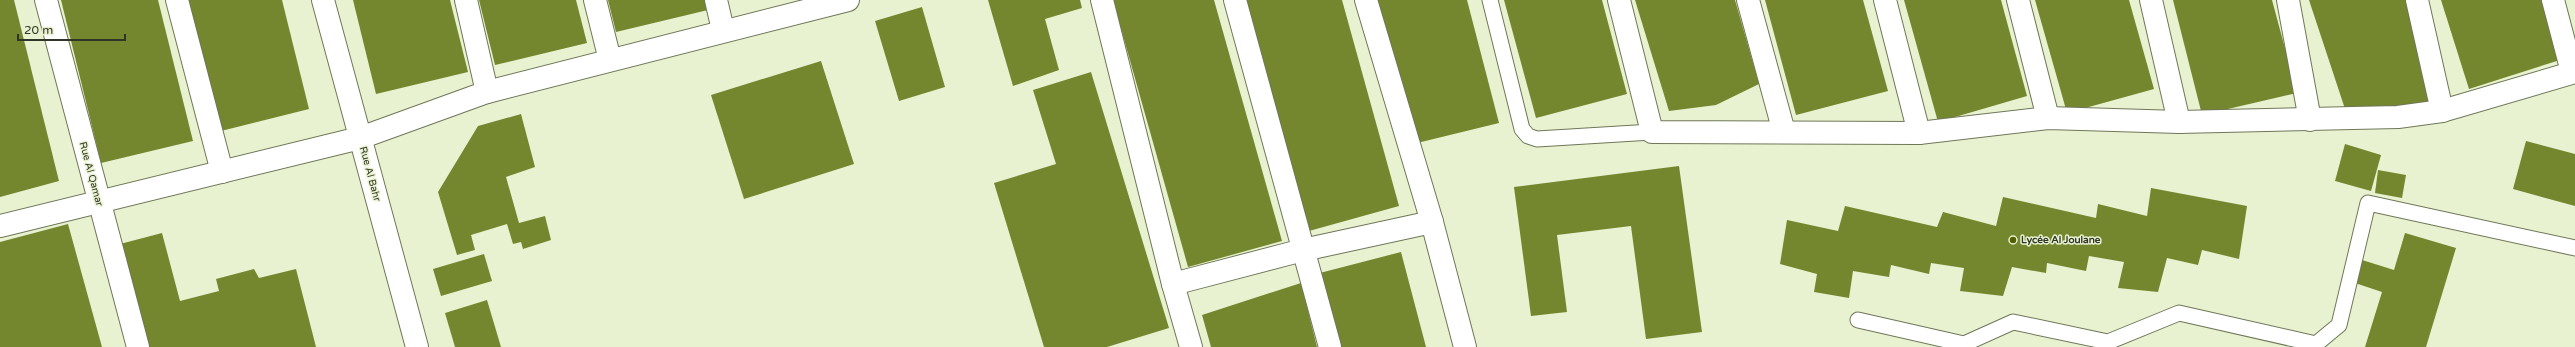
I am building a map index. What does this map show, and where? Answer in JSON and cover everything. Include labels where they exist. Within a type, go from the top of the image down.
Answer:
[{"type":"street","name":"Rue Al Qamar","points":[[46,0],[98,201],[138,347]]},
{"type":"street","points":[[177,0],[222,172]]},
{"type":"street","name":"Rue Al Bahr","points":[[323,0],[417,347]]},
{"type":"street","points":[[466,0],[487,92]]},
{"type":"street","points":[[595,0],[610,60]]},
{"type":"street","points":[[716,0],[723,30]]},
{"type":"street","points":[[0,226],[360,138],[487,92],[723,30],[848,0]]},
{"type":"street","points":[[1102,0],[1173,284],[1191,347]]},
{"type":"street","points":[[1235,0],[1330,347]]},
{"type":"street","points":[[1366,0],[1432,222],[1465,347]]},
{"type":"street","points":[[1618,0],[1652,132],[1919,133],[2048,118],[2178,122],[2310,120],[2398,117],[2442,111],[2573,72],[2553,0]]},
{"type":"street","points":[[1748,0],[1784,132]]},
{"type":"street","points":[[1884,0],[1919,133]]},
{"type":"street","points":[[2018,0],[2048,118]]},
{"type":"street","points":[[2151,0],[2178,122]]},
{"type":"street","points":[[2288,0],[2310,120]]},
{"type":"street","points":[[2418,0],[2442,111]]},
{"type":"street","points":[[1173,284],[1303,250],[1432,222]]},
{"type":"lane","points":[[1490,0],[1522,129],[1528,136],[1537,139],[1652,132]]},
{"type":"lane","points":[[1858,320],[1964,344],[2013,322],[2108,342],[2179,313],[2316,345],[2340,326],[2368,203],[2575,248]]},
{"type":"building","points":[[0,0],[14,0],[59,181],[0,197]]},
{"type":"building","points":[[61,0],[158,0],[193,141],[101,163]]},
{"type":"building","points":[[184,0],[282,0],[309,109],[217,132]]},
{"type":"building","points":[[353,0],[450,0],[468,72],[376,94]]},
{"type":"building","points":[[479,0],[576,0],[587,43],[495,65]]},
{"type":"building","points":[[608,0],[705,0],[708,10],[616,32]]},
{"type":"building","points":[[988,0],[1080,0],[1082,8],[1045,19],[1059,70],[1013,86]]},
{"type":"building","points":[[1113,0],[1214,0],[1282,241],[1188,267]]},
{"type":"building","points":[[1245,0],[1342,0],[1399,206],[1309,231]]},
{"type":"building","points":[[1376,0],[1467,0],[1499,123],[1413,144]]},
{"type":"building","points":[[1504,0],[1602,0],[1627,94],[1536,118]]},
{"type":"building","points":[[1635,0],[1735,0],[1759,84],[1716,105],[1669,111]]},
{"type":"building","points":[[1765,0],[1863,0],[1888,91],[1796,115]]},
{"type":"building","points":[[1904,0],[2001,0],[2027,96],[1938,122]]},
{"type":"building","points":[[2035,0],[2129,0],[2154,89],[2067,113]]},
{"type":"building","points":[[2173,0],[2272,0],[2297,93],[2202,115]]},
{"type":"building","points":[[2309,0],[2406,0],[2436,105],[2348,118]]},
{"type":"building","points":[[2441,0],[2541,0],[2560,60],[2469,89]]},
{"type":"building","points":[[922,7],[945,87],[899,101],[875,21]]},
{"type":"building","points":[[821,61],[854,164],[744,199],[711,95]]},
{"type":"building","points":[[1091,72],[1169,328],[1107,347],[1044,347],[994,183],[1056,164],[1033,90]]},
{"type":"building","points":[[521,114],[535,167],[506,177],[519,223],[545,216],[551,240],[523,249],[521,242],[513,244],[507,224],[471,235],[475,250],[457,255],[438,192],[478,126]]},
{"type":"building","points":[[2526,141],[2575,154],[2575,206],[2513,189]]},
{"type":"building","points":[[2345,144],[2381,155],[2371,191],[2335,181]]},
{"type":"building","points":[[1679,166],[1702,332],[1646,339],[1631,226],[1557,235],[1567,312],[1531,316],[1514,187]]},
{"type":"building","points":[[2378,170],[2406,175],[2402,198],[2375,193]]},
{"type":"building","name":"Lycée Al Joulane","points":[[2151,188],[2247,206],[2239,259],[2202,250],[2198,265],[2167,258],[2158,292],[2118,288],[2124,262],[2089,256],[2086,271],[2047,263],[2046,273],[2012,267],[2003,296],[1960,291],[1964,268],[1931,263],[1929,274],[1891,265],[1889,277],[1853,271],[1849,298],[1814,292],[1817,274],[1780,264],[1787,220],[1838,231],[1845,206],[1937,227],[1943,212],[1996,226],[2003,197],[2096,218],[2098,204],[2147,216]]},
{"type":"building","points":[[68,224],[102,347],[0,347],[0,242]]},
{"type":"building","points":[[162,233],[180,301],[219,291],[216,279],[254,269],[259,278],[296,269],[316,347],[147,347],[120,244]]},
{"type":"building","points":[[2405,233],[2456,248],[2426,347],[2365,347],[2382,292],[2352,282],[2359,259],[2394,270]]},
{"type":"building","points":[[1401,252],[1426,347],[1337,347],[1316,274]]},
{"type":"building","points":[[484,254],[492,281],[441,296],[433,269]]},
{"type":"building","points":[[1301,283],[1317,347],[1211,347],[1202,315]]},
{"type":"building","points":[[487,300],[501,347],[455,347],[445,313]]},
{"type":"place","name":"Lycée Al Joulane","points":[[2013,240]]}]
